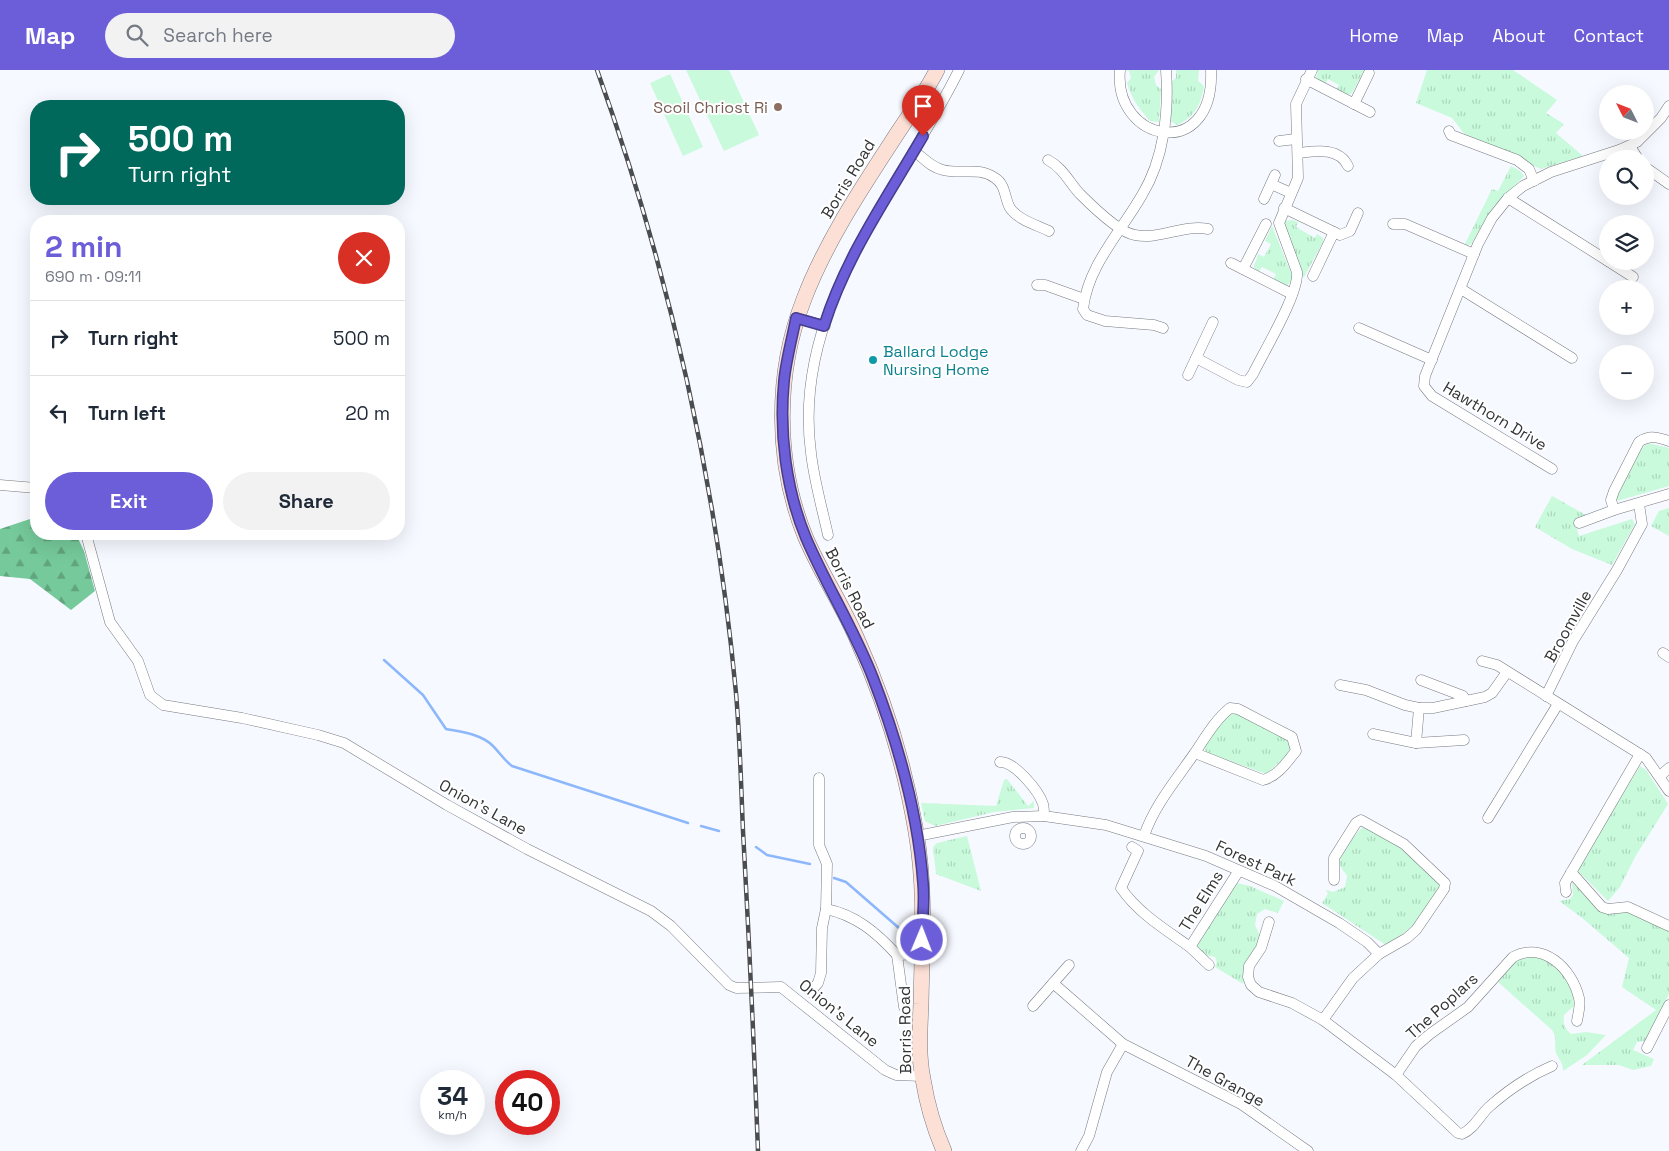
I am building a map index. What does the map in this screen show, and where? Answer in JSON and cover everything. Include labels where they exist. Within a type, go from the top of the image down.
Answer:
[{"type":"street","name":"Borris Road","points":[[937,70],[817,267],[796,318],[784,380],[783,406],[785,456],[790,484],[805,535],[857,638],[874,679],[904,773],[917,836],[923,883],[920,1041],[922,1076],[928,1108],[944,1151]]},
{"type":"street","points":[[828,535],[811,453],[810,432],[812,385],[824,326],[838,287],[855,250],[914,151],[959,70]]},
{"type":"street","points":[[1120,70],[1122,93],[1133,114],[1149,129],[1175,133],[1198,119],[1209,99],[1210,70]]},
{"type":"street","points":[[1163,328],[1154,325],[1105,321],[1087,315],[1084,309],[1084,298],[1102,256],[1144,193],[1153,171],[1163,132],[1167,102],[1166,70]]},
{"type":"street","points":[[1354,104],[1369,73]]},
{"type":"street","points":[[1196,358],[1238,380],[1247,382],[1253,374],[1298,280],[1279,222],[1298,178],[1299,153],[1296,140],[1296,104],[1309,75],[1370,112]]},
{"type":"street","name":"Hawthorn Drive","points":[[1552,469],[1428,392],[1423,381],[1474,254],[1492,218],[1508,198],[1551,172],[1630,146],[1650,131],[1669,106]]},
{"type":"street","points":[[1449,131],[1451,135],[1517,160],[1529,169],[1534,181]]},
{"type":"street","points":[[1279,142],[1296,140]]},
{"type":"street","points":[[1630,146],[1632,150]]},
{"type":"street","points":[[914,151],[931,166],[943,171],[982,171],[995,178],[1001,183],[1009,207],[1015,214],[1049,232]]},
{"type":"street","points":[[1299,153],[1332,152],[1340,156],[1348,166]]},
{"type":"street","points":[[1048,160],[1057,165],[1081,194],[1121,230],[1137,236],[1150,236],[1200,227],[1208,229]]},
{"type":"street","points":[[1654,173],[1669,184]]},
{"type":"street","points":[[1264,199],[1273,179],[1291,193]]},
{"type":"street","points":[[1508,198],[1599,255]]},
{"type":"street","points":[[1284,208],[1340,235],[1347,233],[1358,213]]},
{"type":"street","points":[[1243,269],[1266,224]]},
{"type":"street","points":[[1393,224],[1405,224],[1474,254]]},
{"type":"street","points":[[1313,276],[1334,232]]},
{"type":"street","points":[[1231,262],[1292,294]]},
{"type":"street","points":[[1622,270],[1633,277]]},
{"type":"street","points":[[1037,285],[1045,285],[1084,298]]},
{"type":"street","points":[[1461,289],[1572,358]]},
{"type":"street","points":[[796,318],[824,326]]},
{"type":"street","points":[[1188,375],[1213,322]]},
{"type":"street","points":[[1359,328],[1432,360]]},
{"type":"street","points":[[1614,510],[1611,500],[1614,491],[1640,442],[1646,437],[1669,441]]},
{"type":"street","points":[[0,485],[30,488]]},
{"type":"street","points":[[1579,523],[1614,510],[1669,494]]},
{"type":"street","name":"Broomville","points":[[1546,696],[1573,641],[1617,570],[1642,524],[1639,504]]},
{"type":"street","name":"Onion's Lane","points":[[88,540],[110,622],[138,661],[148,691],[157,702],[163,705],[242,718],[318,735],[344,744],[447,805],[528,849],[651,911],[671,926],[729,985],[736,988],[781,987],[886,1070],[896,1075],[922,1076]]},
{"type":"street","points":[[1482,661],[1497,665],[1646,758],[1669,791]]},
{"type":"street","points":[[1340,685],[1366,690],[1386,699],[1419,708],[1485,697],[1492,693],[1507,672]]},
{"type":"street","points":[[1421,680],[1463,696],[1466,701]]},
{"type":"street","points":[[1488,818],[1558,704]]},
{"type":"street","points":[[1144,836],[1148,823],[1166,793],[1217,721],[1230,708],[1238,709],[1292,736],[1296,751],[1271,778],[1263,780],[1195,753]]},
{"type":"street","points":[[1416,743],[1419,708]]},
{"type":"street","points":[[1373,734],[1416,743],[1464,740]]},
{"type":"street","points":[[1566,892],[1565,882],[1640,754]]},
{"type":"street","points":[[1000,762],[1006,762],[1015,767],[1042,803],[1044,816]]},
{"type":"street","points":[[1660,776],[1669,768]]},
{"type":"street","points":[[810,992],[818,984],[821,973],[822,928],[826,909],[827,864],[819,845],[819,778]]},
{"type":"street","name":"Forest Park","points":[[917,836],[980,822],[1023,822],[1044,816],[1088,821],[1144,836],[1206,856],[1238,872],[1275,886],[1360,938],[1378,954]]},
{"type":"street","points":[[1323,1020],[1353,978],[1378,954],[1407,938],[1416,930],[1435,905],[1444,889],[1445,883],[1404,844],[1361,820],[1356,823],[1334,858],[1334,880]]},
{"type":"street","name":"The Elms","points":[[1132,847],[1138,851],[1120,888],[1127,898],[1145,914],[1190,947],[1209,965]]},
{"type":"street","name":"The Elms","points":[[1190,947],[1238,872]]},
{"type":"street","points":[[1571,872],[1602,907],[1628,907],[1669,926]]},
{"type":"street","points":[[826,909],[839,912],[865,925],[879,935],[897,955],[904,1007]]},
{"type":"street","points":[[1269,922],[1261,948],[1249,966],[1248,977],[1251,985],[1259,992],[1292,1003],[1323,1020],[1396,1075],[1462,1134],[1470,1128],[1489,1106],[1530,1076],[1552,1066]]},
{"type":"street","name":"The Poplars","points":[[1396,1075],[1416,1046],[1437,1028],[1468,1008],[1513,957],[1521,953],[1543,953],[1567,972],[1579,998],[1577,1021]]},
{"type":"street","points":[[897,955],[922,954]]},
{"type":"street","points":[[1034,1006],[1069,965]]},
{"type":"street","name":"The Grange","points":[[1053,982],[1123,1044],[1241,1104],[1308,1151]]},
{"type":"street","points":[[1647,1048],[1669,1005]]},
{"type":"street","points":[[1094,1151],[1082,1149],[1089,1136],[1107,1072],[1123,1044]]},
{"type":"green space","points":[[686,70],[729,70],[759,135],[724,151]]},
{"type":"green space","points":[[1126,70],[1159,70],[1154,77],[1156,85],[1161,89],[1159,122],[1150,121],[1136,104],[1127,83],[1131,78],[1129,71]]},
{"type":"green space","points":[[1176,70],[1199,70],[1198,81],[1204,86],[1201,99],[1193,114],[1177,125],[1169,120],[1170,83],[1176,78]]},
{"type":"green space","points":[[1318,70],[1364,70],[1352,93],[1347,95],[1336,90],[1339,85],[1328,79],[1325,84],[1316,79]]},
{"type":"green space","points":[[1427,70],[1513,70],[1557,100],[1546,113],[1564,124],[1556,133],[1583,156],[1541,169],[1466,136],[1452,118],[1416,103]]},
{"type":"green space","points":[[670,74],[703,147],[683,156],[650,83]]},
{"type":"green space","points":[[1511,166],[1520,171],[1524,176],[1493,207],[1471,244],[1464,246],[1492,189],[1498,191]]},
{"type":"green space","points":[[1292,220],[1298,222],[1296,227],[1315,238],[1317,234],[1323,238],[1323,242],[1304,277],[1302,276],[1284,223],[1285,221]]},
{"type":"green space","points":[[1272,226],[1293,278],[1286,287],[1273,280],[1276,274],[1262,267],[1258,273],[1254,267],[1258,254],[1264,257],[1271,244],[1265,241]]},
{"type":"green space","points":[[1648,443],[1669,448],[1669,486],[1617,501],[1617,491],[1643,447]]},
{"type":"green space","points":[[1552,496],[1586,515],[1574,520],[1579,536],[1632,519],[1635,524],[1612,565],[1572,549],[1535,527]]},
{"type":"green space","points":[[1669,508],[1669,536],[1651,526],[1659,511]]},
{"type":"green space","points":[[30,519],[30,540],[79,540],[84,551],[95,591],[71,610],[30,579],[0,576],[0,529]]},
{"type":"green space","points":[[1235,713],[1287,738],[1291,746],[1287,755],[1266,774],[1206,752],[1204,745],[1228,714]]},
{"type":"green space","points":[[1640,766],[1646,770],[1668,804],[1635,857],[1620,887],[1608,901],[1577,870]]},
{"type":"green space","points":[[1007,779],[1028,806],[1034,801],[1034,808],[994,812],[935,826],[925,821],[921,803],[996,806],[1004,780]]},
{"type":"green space","points":[[1364,827],[1402,848],[1442,884],[1419,919],[1405,932],[1386,945],[1322,903],[1328,894],[1326,890],[1333,892],[1345,887],[1347,876],[1340,866],[1340,862],[1346,848]]},
{"type":"green space","points":[[967,836],[981,891],[936,874],[933,847],[937,843]]},
{"type":"green space","points":[[1572,882],[1601,912],[1607,914],[1627,910],[1669,930],[1669,994],[1645,1041],[1637,1042],[1633,1050],[1654,1059],[1651,1066],[1633,1070],[1619,1065],[1582,1065],[1656,1010],[1622,987],[1629,958],[1559,901],[1570,899],[1573,895]]},
{"type":"green space","points":[[1237,883],[1250,886],[1284,901],[1278,913],[1265,909],[1257,914],[1255,925],[1260,936],[1246,963],[1243,984],[1215,967],[1217,963],[1215,957],[1204,955],[1196,946]]},
{"type":"green space","points":[[1536,956],[1552,964],[1562,974],[1577,1003],[1564,1015],[1564,1025],[1567,1030],[1571,1034],[1586,1032],[1606,1035],[1587,1055],[1563,1071],[1556,1052],[1555,1036],[1552,1030],[1498,982],[1516,960]]},
{"type":"waterway","points":[[384,660],[423,695],[446,729],[471,734],[483,739],[493,746],[512,766],[688,823]]},
{"type":"waterway","points":[[701,826],[719,831]]},
{"type":"waterway","points":[[756,847],[767,855],[810,864]]},
{"type":"waterway","points":[[834,878],[846,882],[915,942]]},
{"type":"railway","points":[[597,70],[623,146],[667,299],[686,377],[716,535],[736,693],[758,1151]]},
{"type":"place","name":"Scoil Chriost Ri","points":[[778,107]]},
{"type":"place","name":"Ballard Lodge Nursing Home","points":[[873,360]]},
{"type":"route","points":[[922,940],[923,883],[917,836],[904,773],[874,679],[846,615],[815,558],[799,519],[785,456],[783,406],[784,380],[796,318],[824,326],[838,287],[855,250],[923,136]]}]
